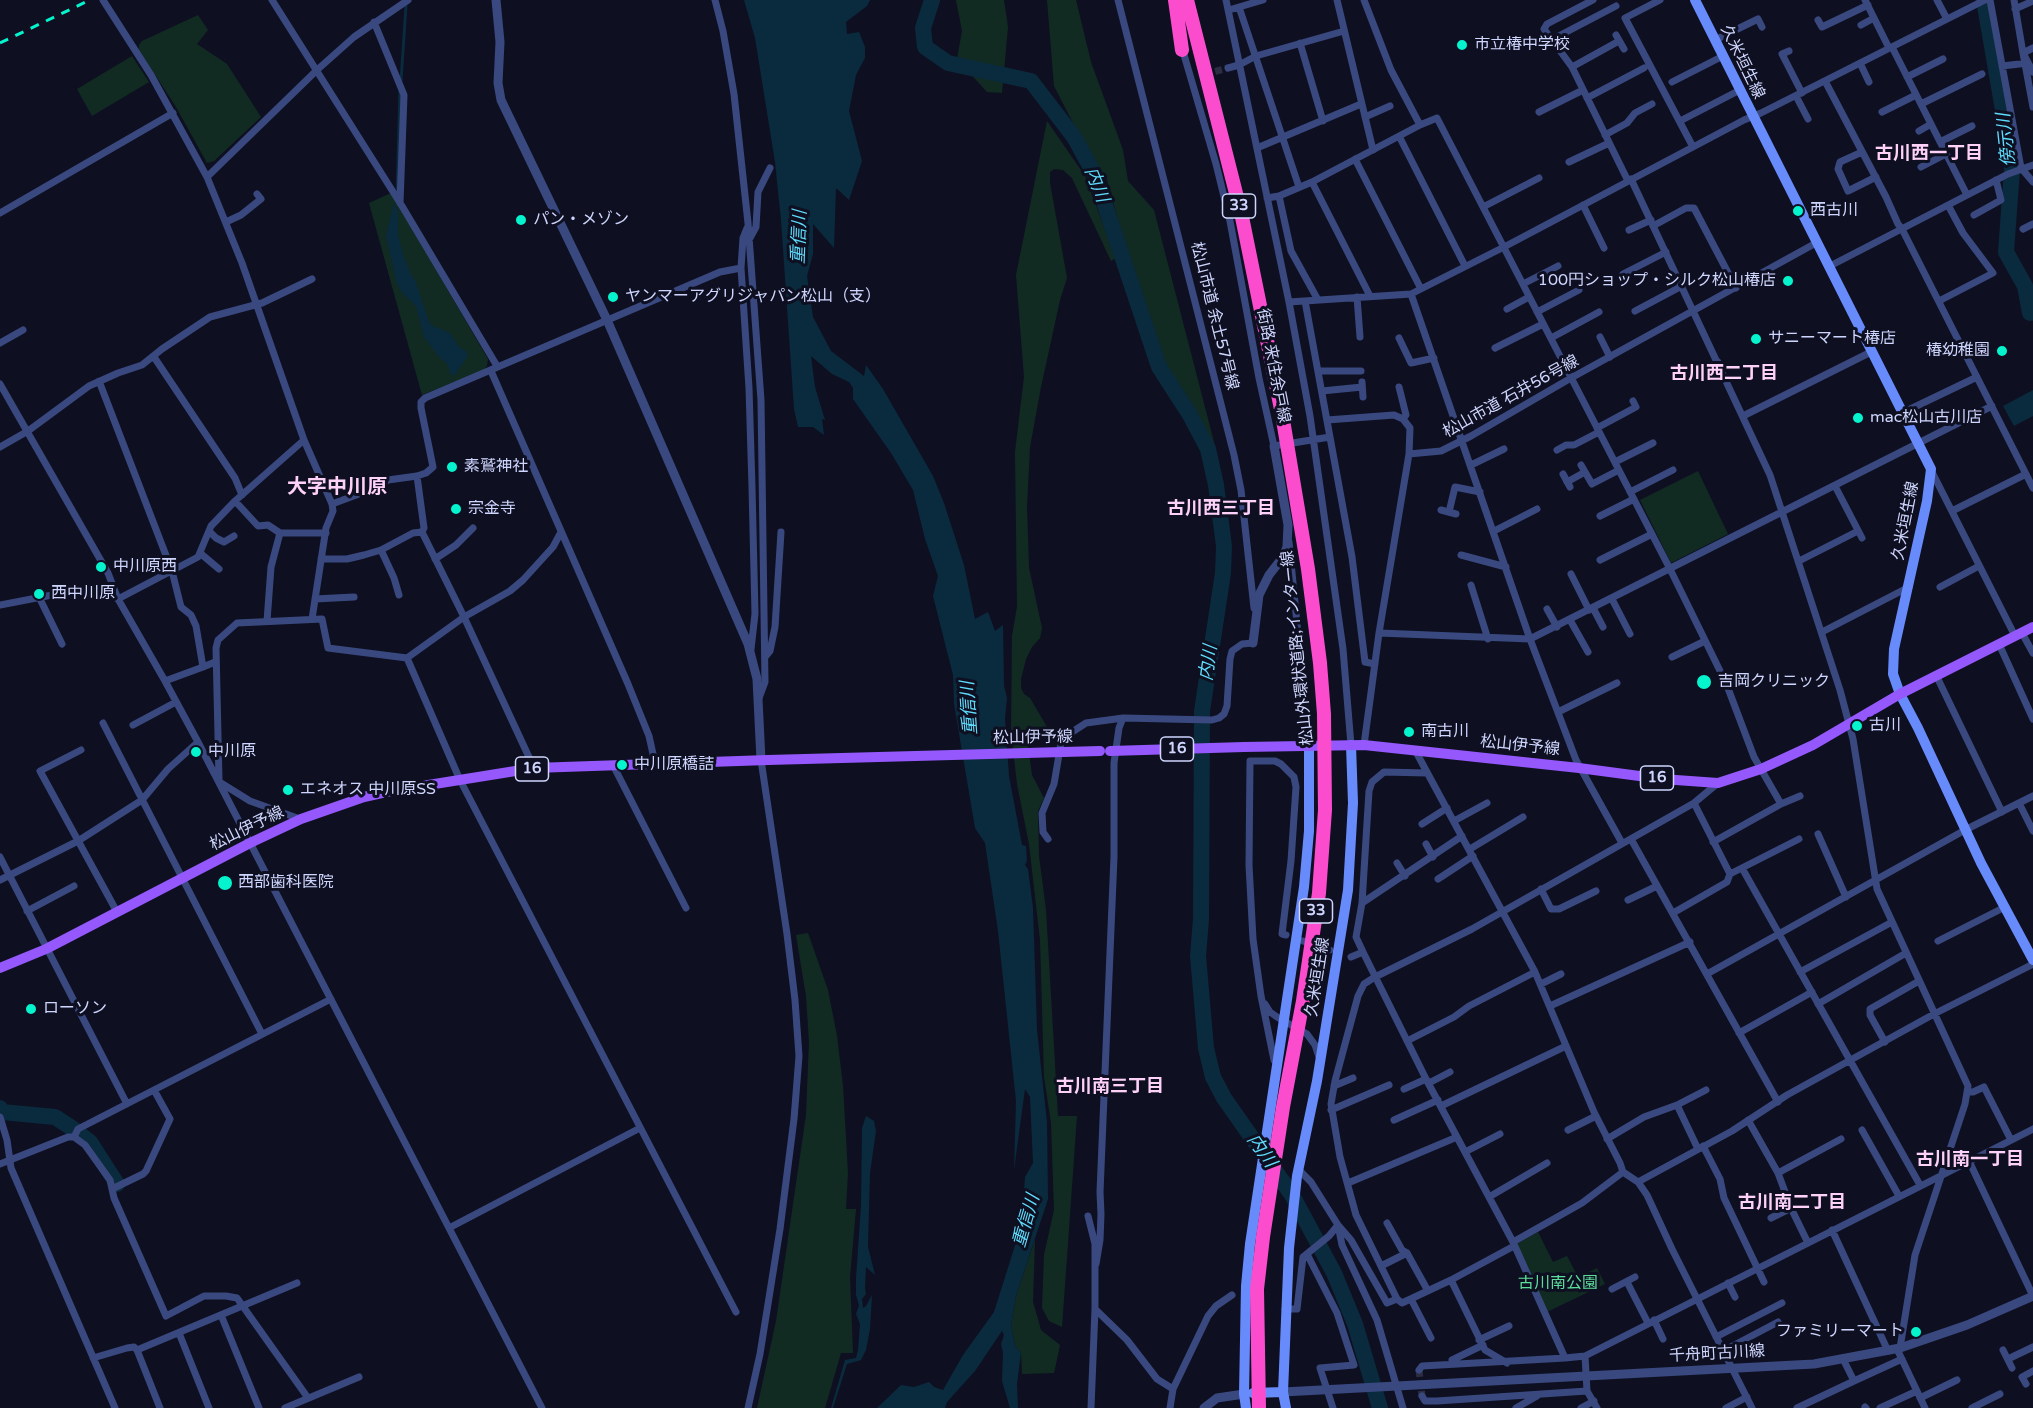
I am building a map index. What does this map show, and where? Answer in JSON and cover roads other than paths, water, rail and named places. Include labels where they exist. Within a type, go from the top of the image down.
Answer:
[{"type":"highway","points":[[1175,0],[1182,50]]},
{"type":"highway","name":"松山外環状道路;インター線","points":[[1187,0],[1242,217],[1282,414],[1308,569],[1324,714],[1325,810],[1319,893],[1262,1248],[1257,1307],[1259,1408]]},
{"type":"main road","name":"久米垣生線","points":[[1696,0],[1722,56],[1931,469],[1927,501],[1894,649],[1893,674],[1900,694],[1965,830],[2033,962]]},
{"type":"main road","name":"松山伊予線","points":[[0,968],[46,949],[301,819],[364,797],[460,780],[534,768],[655,763],[1364,745],[1662,779],[1718,783],[1761,769],[1813,745],[1900,694],[2033,627]]},
{"type":"main road","name":"久米垣生線","points":[[1285,1309],[1288,1248],[1298,1173],[1320,1060],[1348,890],[1353,803],[1351,745]]},
{"type":"main road","name":"久米垣生線","points":[[1244,1394],[1246,1286],[1254,1207],[1297,940],[1309,831],[1309,746]]},
{"type":"main road","points":[[1285,1309],[1283,1392],[1286,1408]]},
{"type":"main road","points":[[1246,1408],[1244,1394],[1283,1392]]},
{"type":"street","points":[[103,0],[173,113],[207,177],[242,263],[304,440],[332,504],[333,511],[326,533],[312,619]]},
{"type":"street","points":[[272,0],[400,203],[494,369],[561,532],[628,684],[649,736],[655,763]]},
{"type":"street","points":[[207,177],[317,70],[374,22],[408,0]]},
{"type":"street","points":[[496,0],[500,42],[498,83],[501,100],[607,320],[751,654],[757,679],[795,1000],[799,1056],[794,1119],[780,1229],[760,1354],[748,1408]]},
{"type":"street","points":[[715,0],[734,94],[750,238],[761,400],[765,682],[758,700]]},
{"type":"street","name":"松山市道 余土57号線","points":[[1118,0],[1234,455],[1241,490],[1255,616],[1253,643]]},
{"type":"street","name":"街路 来住余戸線","points":[[1167,0],[1216,165],[1230,221],[1259,378],[1275,446],[1287,525],[1309,746]]},
{"type":"street","name":"街路 来住余戸線","points":[[1226,0],[1289,303],[1314,440],[1342,649],[1351,745]]},
{"type":"street","points":[[1229,10],[1263,0]]},
{"type":"street","points":[[1337,0],[1373,150]]},
{"type":"street","points":[[1364,0],[1391,70],[1420,125]]},
{"type":"street","points":[[1593,0],[1547,24],[1544,29],[1572,67],[1652,223],[1770,475],[1784,512],[1849,724],[1875,880],[1968,1086],[1943,1174],[1915,1255],[1895,1349]]},
{"type":"street","points":[[1660,0],[1625,18],[1693,147]]},
{"type":"street","points":[[1937,0],[1947,19]]},
{"type":"street","points":[[1289,303],[1411,294],[1693,147],[1986,0],[2002,66],[2019,169],[2033,182]]},
{"type":"street","points":[[2014,0],[2033,107]]},
{"type":"street","points":[[2015,9],[2033,1]]},
{"type":"street","points":[[1818,20],[1822,27],[1866,3],[1907,77],[1967,195]]},
{"type":"street","points":[[1553,39],[1616,6]]},
{"type":"street","points":[[1239,7],[1299,187]]},
{"type":"street","points":[[1861,25],[1874,18]]},
{"type":"street","points":[[1715,40],[1758,19],[1762,27]]},
{"type":"street","points":[[374,22],[404,94],[400,203]]},
{"type":"street","points":[[1228,68],[1256,56],[1344,31]]},
{"type":"street","points":[[1572,67],[1618,38],[1624,48]]},
{"type":"street","points":[[1300,43],[1323,121]]},
{"type":"street","points":[[2023,53],[2033,48]]},
{"type":"street","points":[[1789,51],[1782,54],[1808,119]]},
{"type":"street","points":[[1672,81],[1722,56]]},
{"type":"street","points":[[1907,77],[1943,59]]},
{"type":"street","points":[[1860,63],[1869,82]]},
{"type":"street","points":[[2002,66],[2026,63]]},
{"type":"street","points":[[2026,63],[2033,72]]},
{"type":"street","points":[[1587,98],[1644,68]]},
{"type":"street","points":[[1921,104],[1979,75],[1979,85]]},
{"type":"street","points":[[1191,78],[1200,76]]},
{"type":"street","points":[[1825,81],[2033,488]]},
{"type":"street","points":[[1539,112],[1583,90]]},
{"type":"street","points":[[1680,121],[1740,90]]},
{"type":"street","points":[[1882,112],[1916,95]]},
{"type":"street","points":[[1257,148],[1361,104]]},
{"type":"street","points":[[1605,135],[1627,123],[1635,113],[1652,104]]},
{"type":"street","points":[[1365,117],[1390,106]]},
{"type":"street","points":[[0,213],[173,113]]},
{"type":"street","points":[[1267,198],[1279,196],[1312,182],[1437,118],[1670,569],[1726,683],[1754,757],[1781,804]]},
{"type":"street","points":[[1959,121],[1964,130]]},
{"type":"street","points":[[1918,130],[1931,124]]},
{"type":"street","points":[[1940,142],[1972,126]]},
{"type":"street","points":[[1399,136],[1465,266]]},
{"type":"street","points":[[1569,162],[1609,143]]},
{"type":"street","points":[[1862,152],[1840,162],[1838,170],[1848,191],[1876,177]]},
{"type":"street","points":[[1921,167],[1946,154]]},
{"type":"street","points":[[1355,159],[1421,289]]},
{"type":"street","points":[[1828,267],[2008,174],[2033,165]]},
{"type":"street","points":[[750,238],[756,226],[758,192],[770,168]]},
{"type":"street","points":[[1483,207],[1539,178]]},
{"type":"street","points":[[1974,215],[2001,200],[1996,180]]},
{"type":"street","points":[[1312,182],[1370,296]]},
{"type":"street","points":[[226,222],[241,215],[261,200],[257,194]]},
{"type":"street","points":[[1279,196],[1291,251],[1318,300]]},
{"type":"street","points":[[1582,205],[1604,248]]},
{"type":"street","points":[[1939,301],[1993,273],[1963,233],[1947,205]]},
{"type":"street","points":[[1629,230],[1686,208],[1694,208],[1736,288]]},
{"type":"street","points":[[748,224],[743,238],[741,268],[749,388],[753,522],[755,614],[751,654]]},
{"type":"street","points":[[2023,229],[2033,224]]},
{"type":"street","name":"松山市道 石井56号線","points":[[1409,454],[1441,451],[1462,441],[1816,243]]},
{"type":"street","points":[[1623,274],[1666,252]]},
{"type":"street","points":[[1523,284],[1558,266]]},
{"type":"street","points":[[332,504],[375,488],[388,480],[417,476],[430,471],[433,463],[421,408],[421,402],[425,398],[720,272],[741,268]]},
{"type":"street","points":[[0,447],[28,431],[89,386],[142,365],[210,317],[256,305],[312,279]]},
{"type":"street","points":[[1635,311],[1682,286]]},
{"type":"street","points":[[1537,312],[1579,290]]},
{"type":"street","points":[[1411,294],[1530,639],[1579,768],[1622,843]]},
{"type":"street","points":[[1358,297],[1360,337]]},
{"type":"street","points":[[1507,309],[1529,297]]},
{"type":"street","points":[[1305,301],[1352,557],[1365,662],[1375,664]]},
{"type":"street","points":[[1551,338],[1599,312]]},
{"type":"street","points":[[1495,348],[1543,324]]},
{"type":"street","points":[[0,343],[23,330]]},
{"type":"street","points":[[1600,337],[1610,357]]},
{"type":"street","points":[[1398,338],[1411,363],[1434,358]]},
{"type":"street","points":[[1743,416],[1871,352]]},
{"type":"street","points":[[154,357],[235,478],[242,495]]},
{"type":"street","points":[[1693,374],[1718,362]]},
{"type":"street","points":[[1318,371],[1361,371]]},
{"type":"street","points":[[1902,413],[1977,376]]},
{"type":"street","points":[[99,381],[172,571],[181,607],[193,618],[196,626],[203,666]]},
{"type":"street","points":[[0,384],[108,573],[118,599],[198,742],[542,1408]]},
{"type":"street","points":[[1322,391],[1362,385],[1363,397]]},
{"type":"street","points":[[1399,387],[1406,415],[1403,419]]},
{"type":"street","points":[[1557,450],[1566,445],[1574,445],[1636,407],[1633,401]]},
{"type":"street","points":[[1379,633],[1530,639],[1992,406]]},
{"type":"street","points":[[1327,420],[1394,415],[1403,419],[1410,428],[1409,454],[1379,633],[1364,745]]},
{"type":"street","points":[[1275,446],[1330,437]]},
{"type":"street","points":[[118,599],[192,562],[200,553],[211,526],[235,501],[304,440]]},
{"type":"street","points":[[1566,481],[1583,468],[1592,484],[1653,443]]},
{"type":"street","points":[[1471,465],[1504,449]]},
{"type":"street","points":[[1931,469],[1979,566],[2018,634],[2033,653]]},
{"type":"street","points":[[1630,492],[1673,470]]},
{"type":"street","points":[[1952,511],[2026,474]]},
{"type":"street","points":[[417,476],[424,528],[422,532],[534,768]]},
{"type":"street","points":[[1835,486],[1862,538]]},
{"type":"street","points":[[1449,512],[1455,487],[1480,492]]},
{"type":"street","points":[[1600,516],[1634,499]]},
{"type":"street","points":[[235,501],[258,526],[268,525],[280,533],[326,533]]},
{"type":"street","points":[[1494,531],[1537,509]]},
{"type":"street","points":[[1255,616],[1259,595],[1287,547],[1287,525]]},
{"type":"street","points":[[435,559],[456,545],[473,528]]},
{"type":"street","points":[[209,531],[224,542],[234,536]]},
{"type":"street","points":[[1799,561],[1858,531]]},
{"type":"street","points":[[321,559],[347,559],[381,550],[413,533],[422,532]]},
{"type":"street","points":[[219,782],[219,699],[215,662],[218,640],[237,623],[322,619],[328,648],[406,658],[464,617],[510,591],[553,547],[561,532]]},
{"type":"street","points":[[765,657],[770,651],[775,627],[781,532]]},
{"type":"street","points":[[267,621],[271,567],[280,533]]},
{"type":"street","points":[[1600,560],[1652,534]]},
{"type":"street","points":[[381,550],[394,578],[399,596]]},
{"type":"street","points":[[200,553],[219,569]]},
{"type":"street","points":[[1461,555],[1506,567]]},
{"type":"street","points":[[1940,587],[1979,566]]},
{"type":"street","points":[[1571,574],[1603,627]]},
{"type":"street","points":[[1471,585],[1488,639]]},
{"type":"street","points":[[1821,632],[1909,587]]},
{"type":"street","points":[[0,605],[89,589],[118,599]]},
{"type":"street","points":[[39,597],[62,645]]},
{"type":"street","points":[[315,599],[354,597]]},
{"type":"street","points":[[1612,599],[1630,634]]},
{"type":"street","points":[[1547,609],[1557,627]]},
{"type":"street","points":[[1570,620],[1588,652]]},
{"type":"street","points":[[1672,657],[1705,641]]},
{"type":"street","points":[[1048,839],[1043,832],[1042,813],[1054,784],[1061,743],[1066,736],[1086,723],[1124,718],[1212,720],[1219,718],[1224,714],[1227,706],[1232,651],[1242,644],[1253,643]]},
{"type":"street","points":[[1999,644],[2033,719]]},
{"type":"street","points":[[406,658],[460,780],[736,1312]]},
{"type":"street","points":[[165,681],[215,662]]},
{"type":"street","points":[[1936,675],[2002,812]]},
{"type":"street","points":[[1558,712],[1617,682]]},
{"type":"street","points":[[133,725],[176,702]]},
{"type":"street","points":[[1096,1264],[1101,1223],[1100,1192],[1114,858],[1114,763],[1119,728],[1124,718]]},
{"type":"street","points":[[103,723],[262,1034]]},
{"type":"street","points":[[0,880],[78,841],[142,800],[168,769],[198,742]]},
{"type":"street","points":[[81,750],[40,771],[117,912]]},
{"type":"street","points":[[1415,750],[1535,972],[1596,1116],[1623,1172],[1638,1182],[1752,1408]]},
{"type":"street","points":[[1276,1077],[1274,1053],[1261,996],[1252,939],[1249,865],[1250,761],[1275,761],[1294,777],[1296,787],[1291,861],[1282,934],[1286,935]]},
{"type":"street","points":[[614,765],[687,908]]},
{"type":"street","points":[[1427,772],[1384,772],[1372,782],[1369,791],[1362,903],[1356,937],[1427,1081],[1513,1244],[1565,1358]]},
{"type":"street","points":[[219,782],[250,801],[301,819]]},
{"type":"street","points":[[1394,1301],[1381,1266],[1356,1215],[1340,1157],[1331,1110],[1334,1086],[1358,996],[1364,984],[1472,929],[1694,803],[1718,783]]},
{"type":"street","points":[[1713,842],[1781,804],[1800,796]]},
{"type":"street","points":[[1707,974],[1965,830],[2033,796]]},
{"type":"street","points":[[1454,821],[1487,803]]},
{"type":"street","points":[[1694,803],[1730,874]]},
{"type":"street","points":[[2019,803],[2033,831]]},
{"type":"street","points":[[1422,824],[1447,808]]},
{"type":"street","points":[[1437,879],[1523,818]]},
{"type":"street","points":[[1818,834],[1846,897]]},
{"type":"street","points":[[1362,903],[1462,836]]},
{"type":"street","points":[[1631,838],[1778,1102]]},
{"type":"street","points":[[1673,913],[1727,882],[1730,874],[1799,839]]},
{"type":"street","points":[[1426,844],[1433,857]]},
{"type":"street","points":[[0,856],[127,1104]]},
{"type":"street","points":[[1397,864],[1405,876]]},
{"type":"street","points":[[1742,868],[1920,1185]]},
{"type":"street","points":[[27,911],[74,886]]},
{"type":"street","points":[[1628,900],[1657,886]]},
{"type":"street","points":[[1541,889],[1551,909],[1559,909],[1596,891]]},
{"type":"street","points":[[1938,941],[2004,908]]},
{"type":"street","points":[[1800,972],[1892,922]]},
{"type":"street","points":[[1303,941],[1330,950]]},
{"type":"street","points":[[1550,1006],[1690,942]]},
{"type":"street","points":[[1351,957],[1364,952]]},
{"type":"street","points":[[1818,1004],[1906,953]]},
{"type":"street","points":[[1638,1182],[1934,1014],[2033,962]]},
{"type":"street","points":[[1407,1041],[1535,972]]},
{"type":"street","points":[[1540,984],[1561,974]]},
{"type":"street","points":[[1885,1042],[1870,1015],[1870,1009],[1919,981]]},
{"type":"street","points":[[1739,1033],[1812,992]]},
{"type":"street","points":[[1261,996],[1270,1012],[1307,1034],[1316,1045],[1320,1060]]},
{"type":"street","points":[[74,1137],[78,1129],[331,999]]},
{"type":"street","points":[[1394,1120],[1439,1103],[1566,1046]]},
{"type":"street","points":[[1404,1089],[1450,1072]]},
{"type":"street","points":[[1334,1086],[1353,1078]]},
{"type":"street","points":[[1331,1110],[1389,1085]]},
{"type":"street","points":[[1968,1092],[1984,1087],[2011,1140]]},
{"type":"street","points":[[112,1189],[146,1171],[170,1119],[154,1090]]},
{"type":"street","points":[[1607,1139],[1644,1117],[1677,1105],[1706,1090]]},
{"type":"street","points":[[1677,1105],[1720,1179],[1725,1198],[1764,1282]]},
{"type":"street","points":[[1568,1130],[1596,1116]]},
{"type":"street","points":[[0,1117],[7,1140],[11,1168],[114,1408]]},
{"type":"street","points":[[1748,1120],[1778,1173],[1791,1208],[1808,1243]]},
{"type":"street","points":[[448,1228],[640,1128]]},
{"type":"street","points":[[1419,1370],[1422,1366],[1507,1363],[1585,1356],[2033,1129]]},
{"type":"street","points":[[1862,1130],[1899,1196]]},
{"type":"street","points":[[1465,1152],[1500,1134]]},
{"type":"street","points":[[0,1164],[62,1139],[74,1137],[91,1150],[110,1180],[114,1198],[166,1316],[204,1296],[237,1298],[308,1398]]},
{"type":"street","points":[[1347,1184],[1457,1137]]},
{"type":"street","points":[[1778,1173],[1841,1139]]},
{"type":"street","points":[[1825,1148],[1829,1156]]},
{"type":"street","points":[[1969,1161],[2033,1296]]},
{"type":"street","points":[[1489,1197],[1547,1163]]},
{"type":"street","points":[[1298,1173],[1311,1182],[1338,1225],[1351,1240],[1387,1303],[1394,1301],[1402,1303],[1450,1281],[1513,1244],[1582,1203],[1623,1172]]},
{"type":"street","points":[[1771,1218],[1791,1208]]},
{"type":"street","points":[[1088,1216],[1095,1244],[1096,1264],[1091,1408]]},
{"type":"street","points":[[1388,1223],[1428,1291]]},
{"type":"street","points":[[1285,1309],[1297,1309],[1303,1257],[1329,1236],[1338,1225]]},
{"type":"street","points":[[1338,1225],[1342,1245],[1377,1320],[1403,1408]]},
{"type":"street","points":[[1832,1230],[1902,1359],[1925,1408]]},
{"type":"street","points":[[1308,1253],[1337,1313],[1354,1365],[1320,1368],[1332,1389],[1333,1408]]},
{"type":"street","points":[[1381,1266],[1407,1253]]},
{"type":"street","points":[[1612,1289],[1635,1277]]},
{"type":"street","points":[[1450,1281],[1485,1350],[1507,1363]]},
{"type":"street","points":[[1627,1282],[1663,1339]]},
{"type":"street","points":[[137,1350],[297,1283]]},
{"type":"street","points":[[1728,1283],[1735,1297]]},
{"type":"street","points":[[1170,1408],[1173,1389],[1208,1316],[1216,1306],[1232,1295]]},
{"type":"street","name":"千舟町古川線","points":[[1332,1389],[1814,1364],[1895,1349],[1967,1325],[2033,1296]]},
{"type":"street","points":[[1412,1299],[1431,1338]]},
{"type":"street","points":[[1716,1337],[1782,1303]]},
{"type":"street","points":[[1095,1310],[1127,1340],[1157,1378],[1173,1389]]},
{"type":"street","points":[[221,1315],[259,1408]]},
{"type":"street","points":[[1723,1351],[1778,1322]]},
{"type":"street","points":[[1452,1360],[1509,1326]]},
{"type":"street","points":[[179,1333],[209,1408]]},
{"type":"street","points":[[93,1358],[134,1347],[160,1408]]},
{"type":"street","points":[[2008,1359],[2033,1347]]},
{"type":"street","points":[[2003,1350],[2012,1368]]},
{"type":"street","points":[[1581,1408],[1596,1405],[1587,1391],[1585,1356]]},
{"type":"street","points":[[1843,1359],[1854,1381]]},
{"type":"street","points":[[1797,1408],[1902,1359]]},
{"type":"street","points":[[2026,1384],[2022,1377],[2033,1371]]},
{"type":"street","points":[[285,1408],[359,1377]]},
{"type":"street","points":[[1880,1408],[1958,1380]]},
{"type":"street","points":[[1283,1392],[1332,1389]]},
{"type":"street","points":[[1422,1396],[1425,1401],[1439,1405],[1587,1391]]},
{"type":"street","points":[[1203,1408],[1217,1398],[1244,1394]]},
{"type":"street","points":[[1516,1408],[1540,1394]]},
{"type":"street","points":[[1972,1408],[2000,1394]]},
{"type":"street","points":[[1726,1408],[1747,1397]]},
{"type":"water","name":"重信川","points":[[744,0],[870,0],[867,6],[846,22],[847,34],[859,32],[865,47],[865,58],[856,75],[849,111],[862,161],[849,200],[836,188],[834,248],[813,224],[813,254],[807,276],[813,317],[831,351],[864,376],[866,365],[883,389],[933,476],[944,503],[964,565],[975,619],[988,612],[995,631],[1003,625],[1009,776],[1022,845],[1026,846],[1025,865],[1028,869],[1033,908],[1037,1030],[1047,1122],[1048,1199],[1016,1296],[1011,1325],[1015,1346],[1021,1353],[1017,1384],[1018,1408],[1010,1408],[1002,1381],[1001,1344],[1004,1335],[1002,1331],[975,1371],[947,1402],[945,1408],[877,1408],[901,1385],[914,1387],[929,1382],[934,1387],[943,1390],[963,1355],[994,1312],[1018,1236],[1025,1177],[1033,1163],[1030,1097],[1025,1089],[1014,1170],[1016,1101],[998,931],[985,843],[975,828],[954,704],[953,675],[933,596],[938,576],[925,539],[913,490],[891,453],[853,399],[853,388],[849,382],[832,374],[811,356],[815,387],[825,420],[822,419],[824,435],[813,427],[798,427],[794,409],[775,162],[755,38]]},
{"type":"water","points":[[394,203],[398,211],[398,234],[403,254],[415,280],[428,319],[431,325],[450,333],[459,347],[467,352],[467,357],[455,375],[451,375],[447,364],[424,337],[416,306],[403,294],[397,284],[386,236]]},
{"type":"water","points":[[2033,390],[2033,416],[2014,426],[2003,406]]},
{"type":"water","points":[[866,1116],[874,1121],[876,1131],[870,1173],[868,1247],[875,1275],[866,1267],[866,1294],[862,1299],[863,1308],[872,1295],[870,1329],[866,1350],[861,1360],[847,1364],[833,1408],[831,1408],[845,1360],[856,1358],[858,1350],[860,1324],[856,1314],[859,1305],[856,1295],[856,1278],[861,1206],[862,1128]]},
{"type":"waterway","name":"内川","points":[[932,0],[923,28],[925,47],[948,63],[1031,81],[1074,137],[1095,175],[1159,367],[1190,415],[1208,449],[1216,485],[1224,546],[1223,573],[1202,711],[1201,919],[1198,956],[1206,1048],[1213,1077],[1224,1098],[1292,1195],[1334,1273],[1355,1324],[1380,1408]]},
{"type":"waterway","name":"傍示川","points":[[1984,0],[2013,156],[2006,252],[2025,286],[2030,313]]},
{"type":"waterway","points":[[401,81],[406,6]]},
{"type":"waterway","points":[[397,194],[400,91]]},
{"type":"waterway","points":[[0,1108],[2,1112],[55,1117],[75,1130]]},
{"type":"waterway","points":[[77,1132],[90,1142],[117,1184]]},
{"type":"tunnel","points":[[1205,74],[1228,68]]},
{"type":"tunnel","points":[[1419,1370],[1422,1396]]},
{"type":"railway","points":[[0,43],[90,0]]},
{"type":"place","name":"市立椿中学校","points":[[1462,45]]},
{"type":"place","name":"西古川","points":[[1798,211]]},
{"type":"place","name":"パン・メゾン","points":[[521,220]]},
{"type":"place","name":"100円ショップ・シルク松山椿店","points":[[1788,281]]},
{"type":"place","name":"ヤンマーアグリジャパン松山（支）","points":[[613,297]]},
{"type":"place","name":"サニーマート椿店","points":[[1756,339]]},
{"type":"place","name":"椿幼稚園","points":[[2002,351]]},
{"type":"place","name":"mac松山古川店","points":[[1858,418]]},
{"type":"place","name":"素鷲神社","points":[[452,467]]},
{"type":"place","name":"宗金寺","points":[[456,509]]},
{"type":"place","name":"中川原西","points":[[101,567]]},
{"type":"place","name":"西中川原","points":[[39,594]]},
{"type":"place","name":"吉岡クリニック","points":[[1704,682]]},
{"type":"place","name":"古川","points":[[1857,726]]},
{"type":"place","name":"南古川","points":[[1409,732]]},
{"type":"place","name":"中川原","points":[[196,752]]},
{"type":"place","name":"中川原橋詰","points":[[622,765]]},
{"type":"place","name":"エネオス 中川原SS","points":[[288,790]]},
{"type":"place","name":"西部歯科医院","points":[[225,883]]},
{"type":"place","name":"ローソン","points":[[31,1009]]},
{"type":"place","name":"ファミリーマート","points":[[1916,1332]]},
{"type":"district","name":"古川西一丁目","points":[[1929,154]]},
{"type":"district","name":"古川西二丁目","points":[[1724,374]]},
{"type":"district","name":"大字中川原","points":[[337,488]]},
{"type":"district","name":"古川西三丁目","points":[[1221,509]]},
{"type":"district","name":"古川南三丁目","points":[[1110,1087]]},
{"type":"district","name":"古川南一丁目","points":[[1970,1160]]},
{"type":"district","name":"古川南二丁目","points":[[1792,1203]]},
{"type":"park label","name":"古川南公園","points":[[1558,1284]]}]
